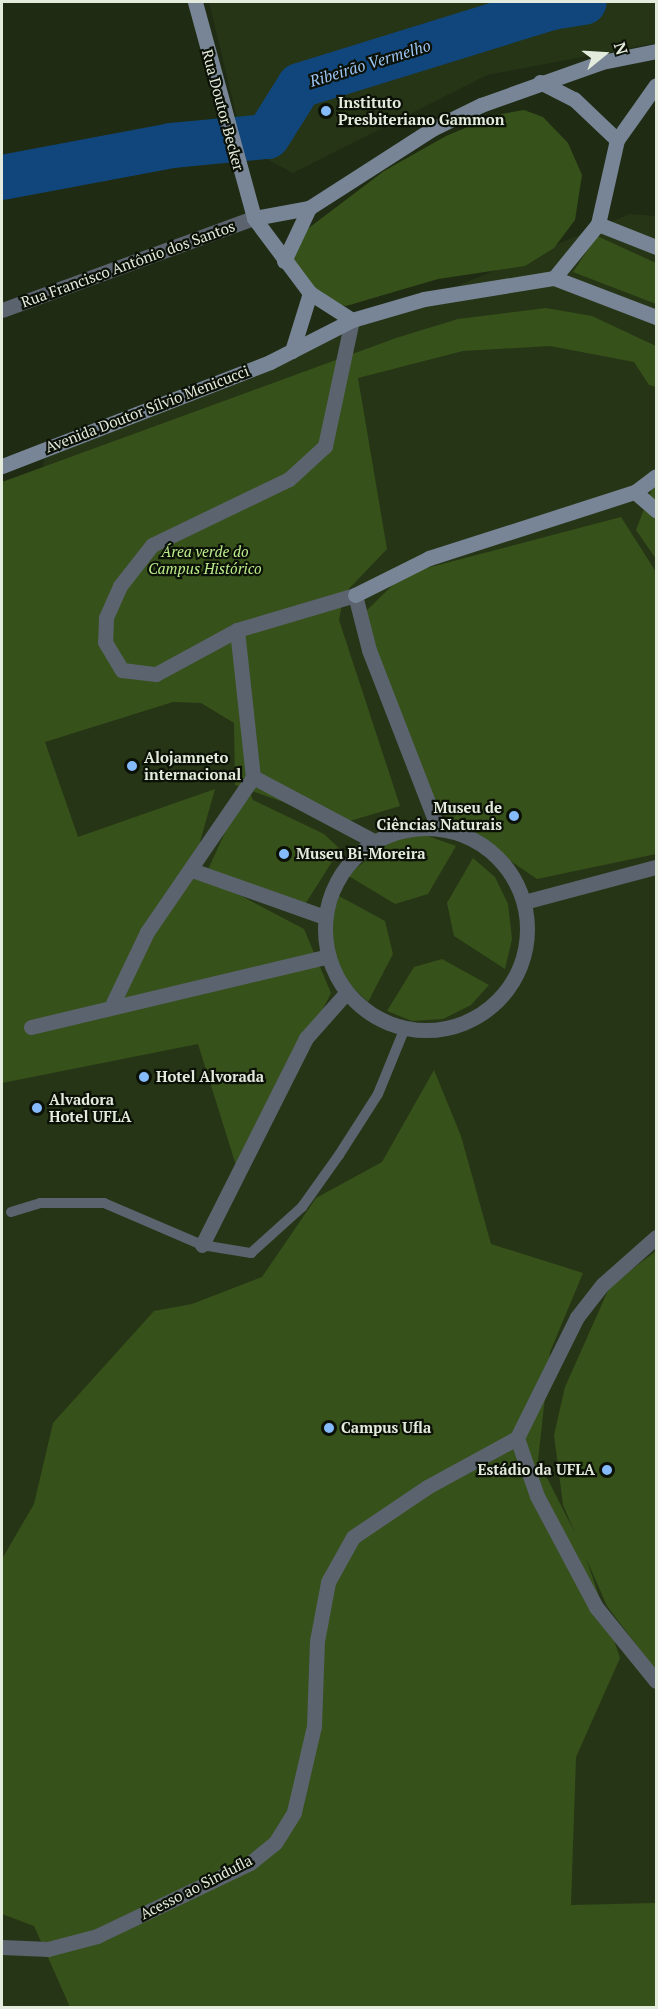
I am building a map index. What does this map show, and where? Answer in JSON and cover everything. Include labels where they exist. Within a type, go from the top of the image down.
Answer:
[{"type":"main road","name":"Rua Doutor Becker","points":[[195,2],[234,156],[254,218],[310,293],[352,320]]},
{"type":"main road","points":[[254,218],[309,208],[432,129],[540,82],[657,51]]},
{"type":"main road","points":[[540,82],[574,99],[617,141]]},
{"type":"main road","points":[[657,84],[617,141],[598,224],[554,278],[657,317]]},
{"type":"main road","points":[[284,261],[309,208]]},
{"type":"main road","points":[[598,224],[657,247]]},
{"type":"main road","name":"Avenida Doutor Sílvio Menicucci","points":[[2,466],[292,351],[352,320],[424,299],[554,278]]},
{"type":"main road","points":[[292,351],[310,293]]},
{"type":"main road","points":[[355,595],[429,558],[635,492],[657,476]]},
{"type":"main road","points":[[635,492],[657,510]]},
{"type":"street","name":"Rua Francisco Antônio dos Santos","points":[[2,310],[254,218]]},
{"type":"street","points":[[352,320],[325,446],[289,479],[152,545],[120,586],[106,618],[105,642],[122,670],[156,674],[237,630],[355,595],[377,672],[438,828]]},
{"type":"street","points":[[113,1003],[147,932],[192,870],[253,777],[237,630]]},
{"type":"street","points":[[253,777],[376,842]]},
{"type":"street","points":[[438,828],[483,847],[506,866],[524,902],[527,942],[515,980],[489,1010],[454,1028],[405,1028],[376,1018],[346,993],[329,956],[325,917],[337,879],[363,849],[398,831],[438,828]]},
{"type":"street","points":[[524,902],[657,867]]},
{"type":"street","points":[[192,870],[325,917]]},
{"type":"street","points":[[31,1027],[113,1003],[329,956]]},
{"type":"street","points":[[202,1245],[306,1038],[346,993]]},
{"type":"street","points":[[657,1238],[602,1285],[577,1317],[517,1438],[537,1496],[596,1607],[657,1681]]},
{"type":"street","name":"Acesso ao Sindufla","points":[[2,1947],[48,1950],[97,1936],[250,1863],[275,1842],[294,1812],[314,1726],[317,1641],[328,1582],[353,1537],[427,1487],[517,1438]]},
{"type":"lane","points":[[11,1212],[40,1203],[104,1203],[202,1245],[251,1253],[279,1233],[378,1094],[405,1028]]},
{"type":"shaded area","name":"Instituto Presbiteriano Gammon","points":[[209,2],[656,2],[656,43],[487,75],[293,173],[244,147]]},
{"type":"shaded area","name":"Campus Ufla","points":[[630,214],[656,216],[656,2007],[2,2008],[2,850],[44,458]]},
{"type":"green space","points":[[524,110],[543,117],[568,143],[582,175],[575,220],[554,248],[525,266],[438,279],[346,306],[324,302],[293,269],[295,247],[306,230],[384,171],[446,136],[496,115]]},
{"type":"green space","points":[[597,236],[656,263],[656,304],[573,272]]},
{"type":"green space","name":"Área verde do Campus Histórico","points":[[546,308],[592,316],[656,346],[656,387],[649,385],[634,362],[550,346],[463,351],[358,378],[387,549],[344,594],[339,620],[400,806],[343,823],[249,790],[253,800],[324,834],[340,849],[304,906],[205,876],[245,789],[235,785],[234,723],[201,703],[173,702],[45,742],[78,837],[215,789],[192,870],[304,929],[331,993],[239,1175],[198,1044],[2,1083],[2,482],[396,338],[458,319]]},
{"type":"green space","points":[[656,478],[656,559],[636,530]]},
{"type":"green space","points":[[621,517],[656,572],[656,854],[537,879],[433,808],[363,614],[404,574]]},
{"type":"green space","points":[[422,834],[456,846],[428,894],[395,904],[347,875],[396,838]]},
{"type":"green space","points":[[473,858],[495,877],[508,904],[512,939],[505,969],[454,936],[447,903]]},
{"type":"green space","points":[[339,896],[385,921],[393,954],[368,1002],[349,984],[334,956],[330,925]]},
{"type":"green space","points":[[442,959],[489,985],[471,1005],[443,1019],[412,1021],[387,1011],[414,967]]},
{"type":"green space","points":[[434,1070],[461,1136],[491,1244],[583,1273],[550,1352],[538,1460],[575,1533],[563,1505],[554,1435],[565,1387],[610,1286],[656,1251],[656,1671],[607,1606],[586,1558],[620,1658],[576,1757],[571,1905],[656,1903],[656,2007],[70,2007],[34,1926],[2,1914],[2,1559],[34,1504],[53,1423],[154,1311],[192,1304],[262,1277],[316,1198],[382,1162]]},
{"type":"waterway","name":"Ribeirão Vermelho","points":[[2,177],[171,145],[267,136],[299,85],[551,7],[584,2]]},
{"type":"place","name":"Instituto Presbiteriano Gammon","points":[[326,111]]},
{"type":"place","name":"Alojamneto internacional","points":[[132,766]]},
{"type":"place","name":"Museu de Ciências Naturais","points":[[514,816]]},
{"type":"place","name":"Museu Bi-Moreira","points":[[284,854]]},
{"type":"place","name":"Hotel Alvorada","points":[[144,1077]]},
{"type":"place","name":"Alvadora Hotel UFLA","points":[[37,1108]]},
{"type":"place","name":"Campus Ufla","points":[[329,1428]]},
{"type":"place","name":"Estádio da UFLA","points":[[607,1470]]}]
